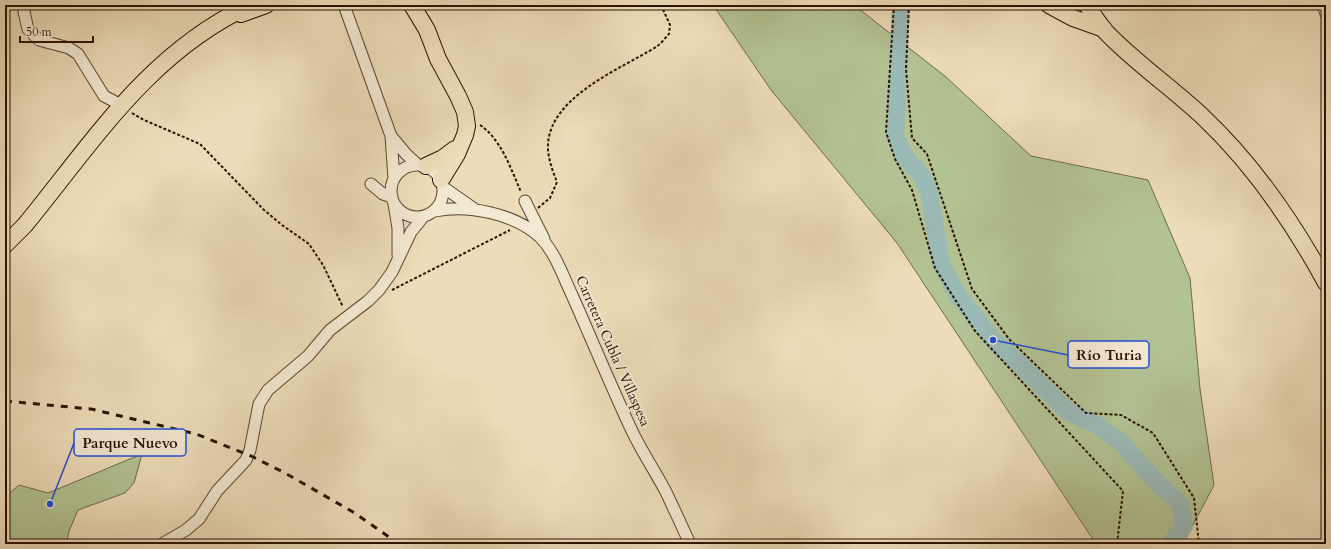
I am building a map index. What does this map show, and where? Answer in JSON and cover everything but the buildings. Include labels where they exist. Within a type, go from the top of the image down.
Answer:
[{"type":"highway","points":[[5,245],[35,212],[121,105],[155,70],[233,11],[251,5]]},
{"type":"highway","points":[[233,11],[249,12],[266,5]]},
{"type":"highway","points":[[412,5],[427,30],[438,59],[463,106],[466,122],[465,135],[442,183]]},
{"type":"highway","points":[[425,5],[427,30]]},
{"type":"highway","points":[[1049,5],[1073,18],[1104,29]]},
{"type":"highway","points":[[1087,5],[1104,29],[1130,55],[1193,107],[1244,160],[1290,221],[1326,283]]},
{"type":"highway","points":[[422,165],[443,158],[461,144]]},
{"type":"street","points":[[24,5],[28,29],[39,40],[69,48],[78,54],[104,96],[121,105]]},
{"type":"street","points":[[344,5],[391,136],[394,179],[392,186],[398,228],[398,257]]},
{"type":"street","points":[[1323,5],[1326,14]]},
{"type":"street","points":[[162,544],[186,530],[199,519],[217,490],[246,460],[250,450],[259,404],[268,390],[308,356],[330,330],[374,296],[392,272],[411,232],[423,217],[435,211],[442,200],[442,183],[436,172],[422,165],[406,154],[391,136]]},
{"type":"street","points":[[394,179],[406,168],[422,165]]},
{"type":"street","name":"Carretera Cubla / Villaspesa","points":[[442,183],[474,209]]},
{"type":"street","points":[[371,184],[393,200],[399,210],[408,216],[423,217]]},
{"type":"street","points":[[525,201],[548,247]]},
{"type":"street","name":"Carretera Cubla / Villaspesa","points":[[435,211],[448,208],[474,209],[520,223],[534,232],[548,247],[563,274],[632,431],[666,492],[690,544]]},
{"type":"path","points":[[532,213],[550,198],[557,182],[548,150],[550,132],[562,112],[581,93],[606,75],[658,46],[670,34],[670,25],[661,5]]},
{"type":"path","points":[[894,5],[886,132],[895,159],[912,190],[935,268],[975,331],[1123,491],[1117,544]]},
{"type":"path","points":[[909,5],[906,69],[912,138],[927,154],[972,289],[1009,339],[1086,414],[1121,415],[1153,433],[1194,498],[1199,544]]},
{"type":"path","points":[[121,105],[144,120],[200,144],[264,210],[309,244],[323,265],[347,316]]},
{"type":"path","points":[[466,122],[478,124],[494,139],[504,155],[525,201]]},
{"type":"path","points":[[374,296],[386,293],[520,223]]},
{"type":"green space","points":[[713,5],[854,5],[946,77],[1031,156],[1148,180],[1190,278],[1200,389],[1214,485],[1183,544],[1096,544],[897,243],[771,90]]},
{"type":"green space","points":[[142,454],[134,483],[125,493],[78,510],[69,531],[66,544],[5,544],[5,497],[19,485],[48,493]]},
{"type":"waterway","points":[[901,5],[895,136],[904,156],[922,176],[929,192],[941,263],[956,293],[993,340],[1024,368],[1067,411],[1097,425],[1121,442],[1150,475],[1180,504],[1184,526],[1170,544]]},
{"type":"railway","points":[[5,401],[91,409],[196,434],[251,456],[285,473],[353,512],[399,544]]},
{"type":"place","name":"Río Turia","points":[[993,340]]},
{"type":"place","name":"Parque Nuevo","points":[[50,504]]}]
